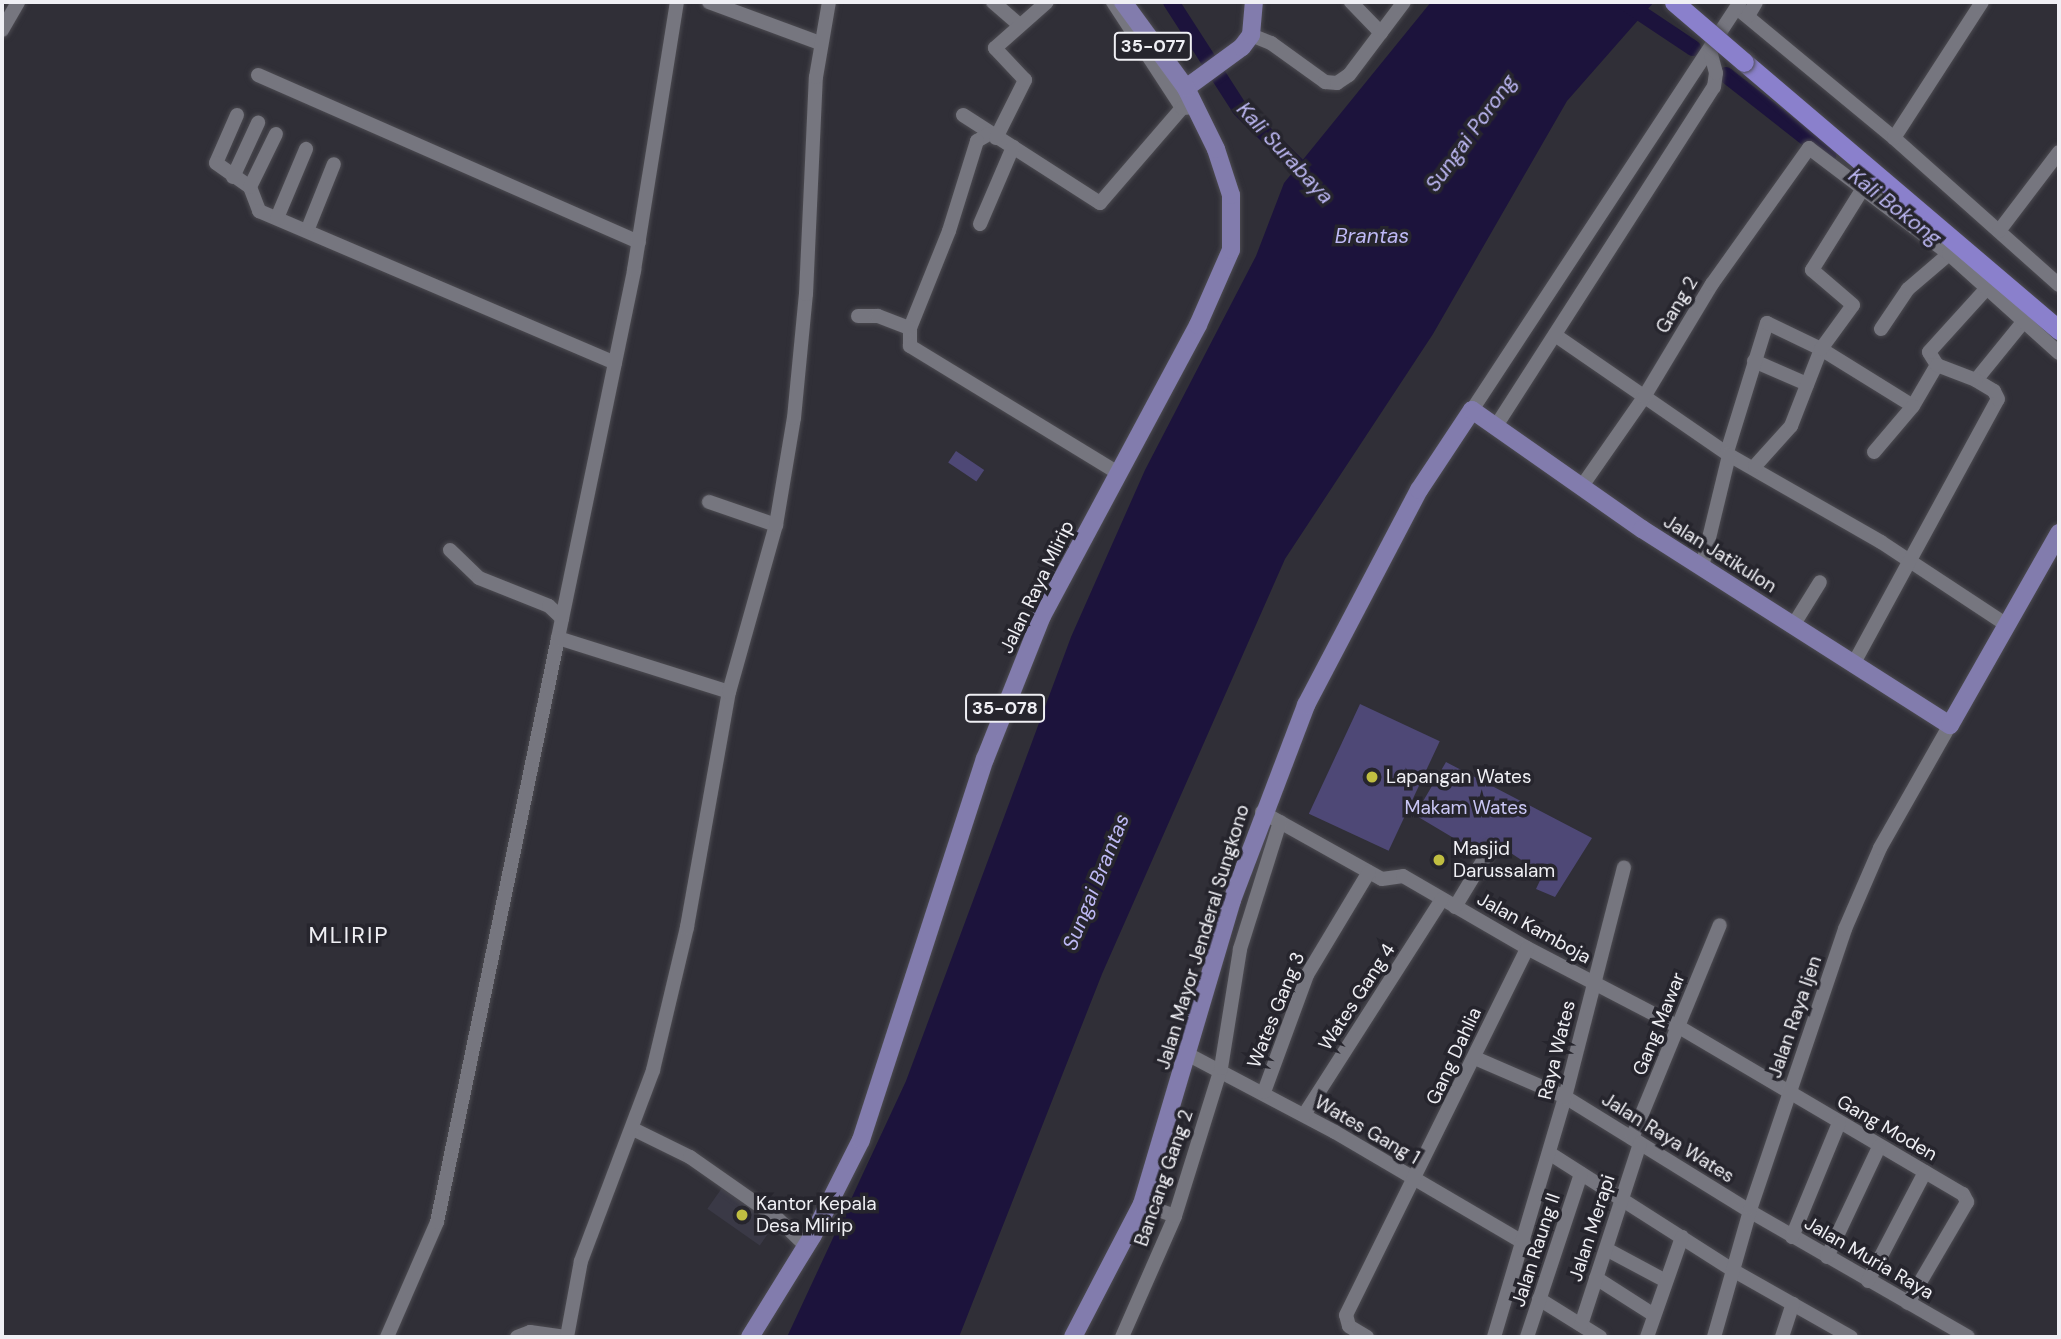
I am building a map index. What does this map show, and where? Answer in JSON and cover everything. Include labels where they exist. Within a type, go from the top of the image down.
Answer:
[{"type":"highway","points":[[1674,2],[1748,58],[2059,318]]},
{"type":"highway","points":[[1690,2],[1748,58],[2059,330]]},
{"type":"main road","name":"35-077","points":[[1123,2],[1185,88]]},
{"type":"main road","points":[[1185,88],[1247,41],[1254,2]]},
{"type":"main road","name":"Jalan Raya Mlirip","points":[[750,1337],[806,1246],[861,1140],[985,759],[1027,651],[1198,325],[1231,250],[1231,195],[1224,169],[1189,108],[1185,88]]},
{"type":"main road","name":"Jalan Jatikulon","points":[[1472,410],[1702,567],[1855,661],[1950,725]]},
{"type":"main road","name":"Jalan Mayor Jenderal Sungkono","points":[[1073,1337],[1142,1204],[1262,812],[1338,638],[1419,490],[1472,410]]},
{"type":"main road","points":[[1950,725],[2059,533]]},
{"type":"street","points":[[2,30],[18,2]]},
{"type":"street","points":[[387,1337],[437,1222],[639,242],[677,2]]},
{"type":"street","points":[[709,2],[820,43]]},
{"type":"street","points":[[517,1337],[530,1332],[567,1337],[581,1261],[653,1070],[687,927],[729,692],[776,525],[794,418],[806,294],[820,43],[829,2]]},
{"type":"street","points":[[993,2],[1018,24]]},
{"type":"street","points":[[1047,2],[1018,24],[995,50],[1023,74],[1025,83],[992,136],[977,141],[949,232],[910,328],[908,342],[916,352],[1118,473]]},
{"type":"street","points":[[963,115],[992,136],[1101,202],[1189,108],[1113,2]]},
{"type":"street","points":[[1351,2],[1381,33]]},
{"type":"street","points":[[1247,41],[1271,43],[1331,84],[1349,75],[1404,2]]},
{"type":"street","points":[[1472,410],[1710,51],[1742,9],[1756,2]]},
{"type":"street","points":[[1894,138],[1982,2]]},
{"type":"street","points":[[1742,9],[1894,138],[2059,285]]},
{"type":"street","points":[[1496,426],[1714,87],[1716,73],[1710,51]]},
{"type":"street","points":[[258,75],[639,242]]},
{"type":"street","points":[[237,115],[216,163],[250,187]]},
{"type":"street","points":[[233,177],[258,123]]},
{"type":"street","points":[[276,134],[250,187],[255,206],[277,218],[615,363]]},
{"type":"street","points":[[980,224],[1013,147]]},
{"type":"street","name":"Gang 2","points":[[1582,486],[1644,397],[1712,284],[1809,148],[1862,190]]},
{"type":"street","points":[[277,218],[306,149]]},
{"type":"street","points":[[1999,231],[2059,152]]},
{"type":"street","points":[[307,231],[334,164]]},
{"type":"street","points":[[1755,466],[1791,426],[1821,349],[1853,303],[1812,267],[1862,190],[1949,254],[2059,353]]},
{"type":"street","points":[[1881,329],[1908,289],[1949,254]]},
{"type":"street","points":[[1855,661],[1998,398],[1994,391],[1976,380],[1937,365],[1929,352],[1986,288]]},
{"type":"street","points":[[858,316],[877,316],[910,328]]},
{"type":"street","points":[[1976,380],[2024,321]]},
{"type":"street","points":[[1702,567],[1728,453],[1754,361],[1769,322],[1821,349],[1913,406]]},
{"type":"street","points":[[1555,335],[1728,453],[1755,466],[1911,562],[2007,625]]},
{"type":"street","points":[[1754,361],[1807,384]]},
{"type":"street","points":[[1874,452],[1913,406],[1937,365]]},
{"type":"street","points":[[709,502],[776,525]]},
{"type":"street","points":[[450,550],[479,578],[549,606],[562,618]]},
{"type":"street","points":[[1794,624],[1820,582]]},
{"type":"street","points":[[558,638],[729,692]]},
{"type":"street","name":"Jalan Raya Ijen","points":[[1714,1337],[1789,1094],[1874,862],[1950,725]]},
{"type":"street","points":[[1262,812],[1369,872]]},
{"type":"street","name":"Bancang Gang 2","points":[[1122,1337],[1175,1216],[1221,1068],[1240,949],[1280,822]]},
{"type":"street","points":[[1455,907],[1490,849]]},
{"type":"street","name":"Raya Wates","points":[[1494,1337],[1524,1243],[1565,1097],[1625,867]]},
{"type":"street","name":"Jalan Kamboja","points":[[1369,872],[1382,879],[1403,876],[1527,948],[1679,1027]]},
{"type":"street","name":"Wates Gang 3","points":[[1264,1092],[1307,975],[1369,872]]},
{"type":"street","name":"Wates Gang 4","points":[[1304,1115],[1442,900]]},
{"type":"street","name":"Gang Mawar","points":[[1636,1140],[1720,925]]},
{"type":"street","points":[[1220,944],[1240,949]]},
{"type":"street","name":"Gang Dahlia","points":[[1367,1337],[1345,1319],[1416,1180],[1527,948]]},
{"type":"street","name":"Gang Moden","points":[[1679,1027],[1966,1196],[1967,1202],[1908,1303]]},
{"type":"street","name":"Wates Gang 1","points":[[1189,1055],[1221,1068],[1264,1092],[1524,1243]]},
{"type":"street","name":"Jalan Raya Wates","points":[[1475,1058],[1565,1097],[1751,1212]]},
{"type":"street","points":[[1792,1237],[1839,1123]]},
{"type":"street","points":[[633,1129],[690,1157],[777,1218],[806,1246]]},
{"type":"street","name":"Jalan Merapi","points":[[1581,1325],[1622,1202],[1636,1140]]},
{"type":"street","points":[[1827,1257],[1880,1147]]},
{"type":"street","points":[[1549,1153],[1622,1202],[1793,1304],[1830,1331],[1851,1337]]},
{"type":"street","points":[[1868,1281],[1924,1172]]},
{"type":"street","name":"Jalan Raung II","points":[[1527,1337],[1581,1174]]},
{"type":"street","points":[[1142,1204],[1175,1216]]},
{"type":"street","name":"Jalan Muria Raya","points":[[1751,1212],[1968,1337]]},
{"type":"street","points":[[1647,1337],[1664,1280],[1682,1237]]},
{"type":"street","points":[[1606,1249],[1664,1280]]},
{"type":"street","points":[[1596,1278],[1654,1315]]},
{"type":"street","points":[[1539,1299],[1600,1337]]},
{"type":"street","points":[[1782,1337],[1793,1304]]},
{"type":"street","points":[[1936,1337],[1944,1323]]},
{"type":"shaded area","name":"Kantor Kepala Desa Mlirip","points":[[724,1185],[776,1222],[760,1245],[707,1209]]},
{"type":"green space","points":[[956,451],[984,470],[976,482],[948,463]]},
{"type":"green space","name":"Lapangan Wates","points":[[1360,704],[1440,741],[1389,851],[1309,814]]},
{"type":"green space","name":"Makam Wates","points":[[1446,762],[1592,838],[1555,897],[1536,889],[1543,874],[1491,840],[1483,848],[1476,843],[1472,849],[1415,815]]},
{"type":"water","name":"Brantas","points":[[1431,2],[1654,2],[1567,101],[1433,334],[1285,559],[1102,974],[959,1337],[787,1337],[906,1081],[1071,637],[1145,470],[1256,256],[1284,183]]},
{"type":"waterway","name":"Kali Surabaya","points":[[1171,2],[1240,109],[1312,180]]},
{"type":"waterway","name":"Kali Bokong","points":[[1624,2],[1693,48]]},
{"type":"waterway","name":"Kali Bokong","points":[[1726,75],[1828,155]]},
{"type":"place","name":"Lapangan Wates","points":[[1372,777]]},
{"type":"place","name":"Masjid Darussalam","points":[[1439,860]]},
{"type":"place","name":"Kantor Kepala Desa Mlirip","points":[[742,1215]]},
{"type":"district","name":"MLIRIP","points":[[349,935]]},
{"type":"water label","name":"Sungai Porong","points":[[1471,133]]},
{"type":"water label","name":"Sungai Brantas","points":[[1096,882]]}]
